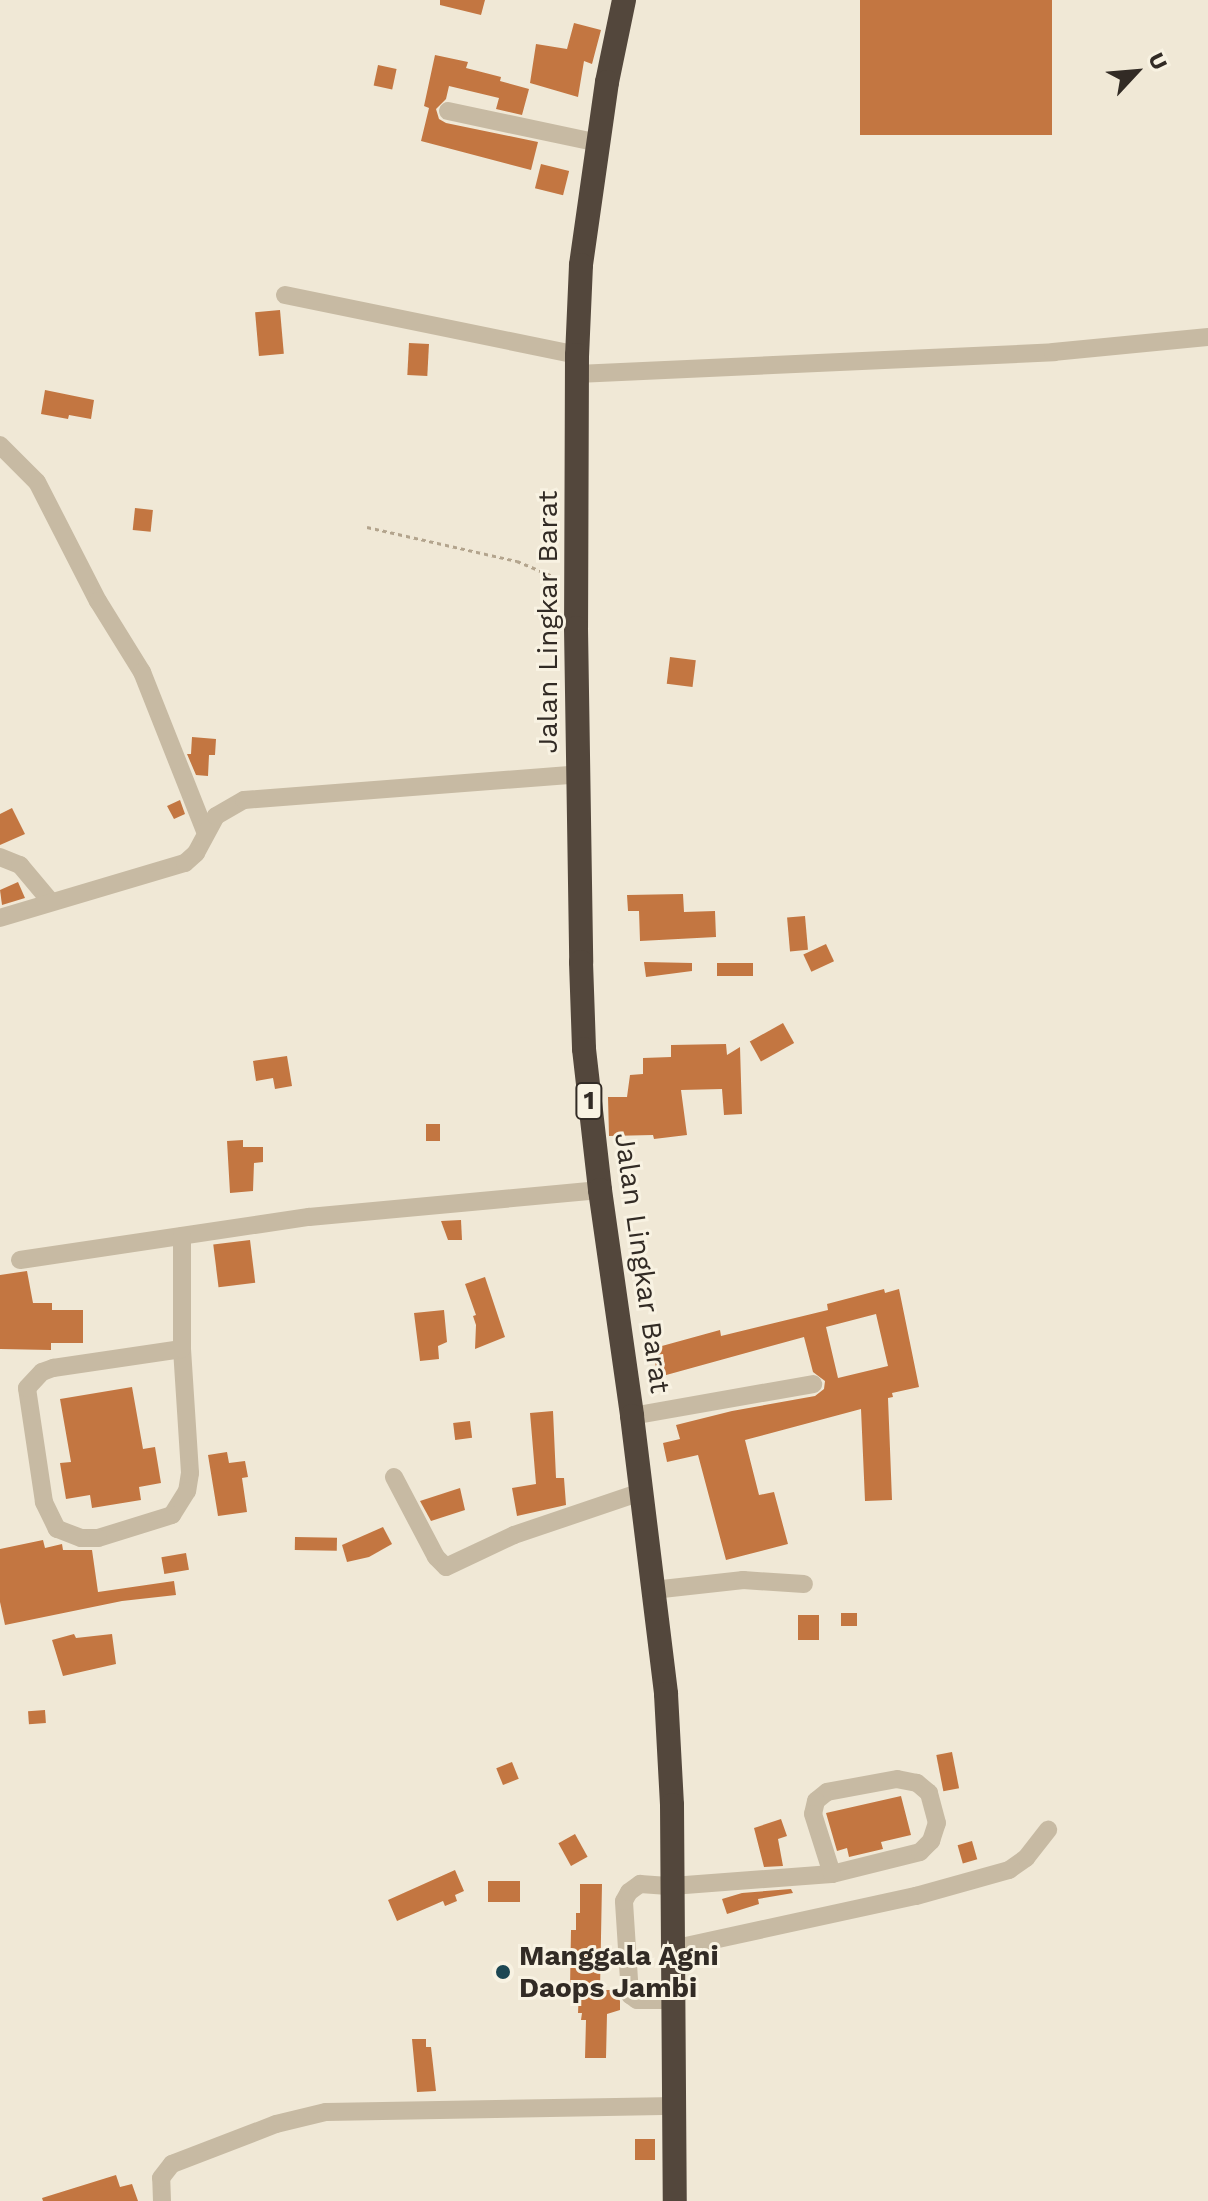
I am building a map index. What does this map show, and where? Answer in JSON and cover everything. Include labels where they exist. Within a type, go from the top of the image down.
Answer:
[{"type":"highway","name":"Jalan Lingkar Barat","points":[[624,0],[598,143],[581,265],[577,364],[584,1049],[666,1694],[672,1805],[677,2106],[675,2201]]},
{"type":"street","points":[[448,111],[598,143]]},
{"type":"street","points":[[285,295],[577,364],[1053,352],[1208,337]]},
{"type":"street","points":[[0,445],[37,482],[98,601],[142,672],[205,831]]},
{"type":"street","points":[[0,918],[185,863],[196,853],[205,831],[216,816],[244,800],[579,774]]},
{"type":"street","points":[[0,857],[20,865],[51,902]]},
{"type":"street","points":[[20,1260],[309,1217],[600,1190]]},
{"type":"street","points":[[182,1236],[182,1349],[190,1473],[187,1491],[172,1515],[98,1538],[81,1538],[57,1529],[44,1502],[27,1397],[32,1380],[53,1368],[182,1349]]},
{"type":"street","points":[[632,1416],[813,1384]]},
{"type":"street","points":[[394,1477],[436,1557],[446,1567],[514,1535],[641,1492]]},
{"type":"street","points":[[653,1590],[743,1580],[804,1584]]},
{"type":"street","points":[[673,2000],[637,2000],[630,1995],[624,1901],[640,1884],[672,1886],[832,1874],[920,1852],[931,1841],[937,1823],[929,1793],[917,1783],[897,1779],[827,1792],[816,1801],[813,1814],[832,1874]]},
{"type":"street","points":[[672,1949],[916,1896],[1009,1870],[1026,1858],[1048,1830]]},
{"type":"street","points":[[162,2201],[161,2178],[172,2164],[276,2124],[326,2112],[677,2106]]},
{"type":"path","points":[[367,527],[517,561],[577,587]]},
{"type":"building","points":[[440,0],[485,0],[481,15],[440,5]]},
{"type":"building","points":[[860,0],[1052,0],[1052,135],[860,135]]},
{"type":"building","points":[[574,23],[601,30],[592,64],[584,61],[578,97],[530,83],[536,44],[567,49]]},
{"type":"building","points":[[435,55],[468,62],[466,68],[501,77],[500,81],[529,89],[522,115],[496,109],[499,98],[449,86],[446,99],[436,109],[439,119],[446,123],[538,142],[531,170],[421,141],[429,108],[424,106]]},
{"type":"building","points":[[378,65],[397,69],[392,89],[374,86]]},
{"type":"building","points":[[541,164],[569,171],[563,195],[535,188]]},
{"type":"building","points":[[280,310],[284,354],[259,356],[255,312]]},
{"type":"building","points":[[409,343],[429,344],[427,376],[407,375]]},
{"type":"building","points":[[45,390],[94,400],[91,419],[41,414]]},
{"type":"building","points":[[135,508],[153,510],[151,532],[133,530]]},
{"type":"building","points":[[670,657],[696,660],[693,687],[667,684]]},
{"type":"building","points":[[192,737],[216,739],[215,755],[209,755],[208,776],[196,775],[187,754],[191,754]]},
{"type":"building","points":[[180,800],[185,814],[174,819],[167,806]]},
{"type":"building","points":[[12,808],[25,834],[0,845],[0,814]]},
{"type":"building","points":[[18,882],[25,898],[2,905],[0,890]]},
{"type":"building","points":[[683,894],[684,912],[715,911],[716,937],[640,941],[639,911],[628,911],[627,895]]},
{"type":"building","points":[[805,916],[808,950],[790,951],[787,918]]},
{"type":"building","points":[[826,944],[834,961],[811,972],[803,955]]},
{"type":"building","points":[[644,962],[692,963],[692,971],[646,977]]},
{"type":"building","points":[[717,963],[753,963],[753,976],[717,976]]},
{"type":"building","points":[[783,1023],[794,1043],[761,1062],[750,1041]]},
{"type":"building","points":[[726,1044],[727,1055],[740,1047],[742,1114],[724,1115],[722,1089],[681,1090],[687,1135],[654,1139],[653,1135],[609,1136],[608,1097],[627,1097],[630,1075],[643,1074],[643,1058],[671,1057],[671,1045]]},
{"type":"building","points":[[287,1056],[292,1086],[275,1089],[273,1078],[256,1081],[253,1061]]},
{"type":"building","points":[[426,1124],[440,1124],[440,1141],[426,1141]]},
{"type":"building","points":[[243,1140],[243,1147],[263,1147],[263,1162],[254,1163],[253,1191],[230,1193],[227,1141]]},
{"type":"building","points":[[461,1220],[462,1240],[448,1240],[441,1221]]},
{"type":"building","points":[[250,1240],[255,1283],[219,1287],[213,1245]]},
{"type":"building","points":[[27,1271],[33,1303],[52,1303],[52,1310],[83,1310],[83,1343],[51,1343],[51,1350],[0,1349],[0,1275]]},
{"type":"building","points":[[485,1277],[505,1337],[475,1349],[476,1325],[473,1316],[476,1315],[465,1284]]},
{"type":"building","points":[[884,1289],[885,1293],[899,1289],[919,1387],[892,1393],[893,1397],[888,1398],[892,1500],[865,1501],[861,1409],[745,1440],[759,1495],[774,1492],[788,1544],[726,1560],[698,1455],[667,1462],[663,1443],[680,1439],[676,1425],[815,1396],[824,1389],[825,1381],[813,1372],[804,1337],[659,1377],[651,1349],[720,1330],[721,1336],[828,1310],[827,1304]],"holes":[[[876,1314],[888,1366],[838,1378],[826,1327]]]},
{"type":"building","points":[[444,1310],[447,1342],[438,1346],[439,1359],[420,1361],[414,1313]]},
{"type":"building","points":[[132,1387],[143,1449],[155,1447],[161,1483],[139,1487],[141,1500],[92,1508],[90,1495],[66,1499],[60,1463],[71,1462],[60,1399]]},
{"type":"building","points":[[553,1411],[556,1478],[564,1478],[566,1505],[517,1516],[512,1488],[536,1484],[530,1413]]},
{"type":"building","points":[[470,1421],[472,1438],[455,1440],[453,1423]]},
{"type":"building","points":[[227,1452],[229,1463],[245,1461],[248,1477],[242,1478],[247,1512],[218,1516],[208,1455]]},
{"type":"building","points":[[460,1488],[465,1510],[431,1521],[420,1501]]},
{"type":"building","points":[[383,1527],[392,1544],[369,1557],[347,1562],[342,1545]]},
{"type":"building","points":[[295,1537],[337,1538],[337,1551],[295,1550]]},
{"type":"building","points":[[43,1540],[45,1548],[62,1544],[63,1550],[92,1550],[98,1592],[174,1581],[176,1595],[122,1601],[5,1625],[0,1602],[0,1549]]},
{"type":"building","points":[[186,1553],[189,1570],[164,1574],[161,1557]]},
{"type":"building","points":[[841,1613],[857,1613],[857,1626],[841,1626]]},
{"type":"building","points":[[798,1615],[819,1615],[819,1640],[798,1640]]},
{"type":"building","points":[[74,1634],[76,1638],[112,1634],[116,1664],[63,1676],[52,1640]]},
{"type":"building","points":[[45,1710],[46,1723],[29,1724],[28,1711]]},
{"type":"building","points":[[952,1752],[959,1788],[943,1791],[936,1755]]},
{"type":"building","points":[[512,1762],[519,1779],[503,1785],[496,1768]]},
{"type":"building","points":[[901,1796],[911,1835],[881,1842],[883,1849],[849,1857],[847,1848],[837,1851],[826,1813]]},
{"type":"building","points":[[781,1819],[787,1836],[778,1839],[783,1866],[764,1867],[754,1828]]},
{"type":"building","points":[[575,1834],[588,1857],[571,1866],[558,1843]]},
{"type":"building","points":[[972,1841],[977,1859],[963,1863],[958,1845]]},
{"type":"building","points":[[455,1870],[464,1891],[455,1895],[457,1901],[445,1906],[443,1901],[397,1921],[388,1900]]},
{"type":"building","points":[[488,1881],[520,1881],[520,1902],[488,1902]]},
{"type":"building","points":[[580,1884],[602,1884],[600,1990],[615,1990],[620,2001],[620,2010],[607,2014],[606,2058],[585,2058],[586,2020],[581,2020],[582,2013],[578,2013],[579,1989],[570,1988],[571,1930],[576,1930],[576,1913],[580,1913]]},
{"type":"building","points":[[791,1889],[793,1893],[758,1899],[759,1904],[727,1914],[722,1899],[742,1893]]},
{"type":"building","points":[[412,2039],[426,2039],[426,2047],[431,2047],[436,2091],[417,2092]]},
{"type":"building","points":[[635,2139],[655,2139],[655,2160],[635,2160]]},
{"type":"building","points":[[116,2175],[120,2187],[132,2184],[138,2201],[43,2201],[42,2198]]},
{"type":"place","name":"Manggala Agni Daops Jambi","points":[[503,1972]]}]
